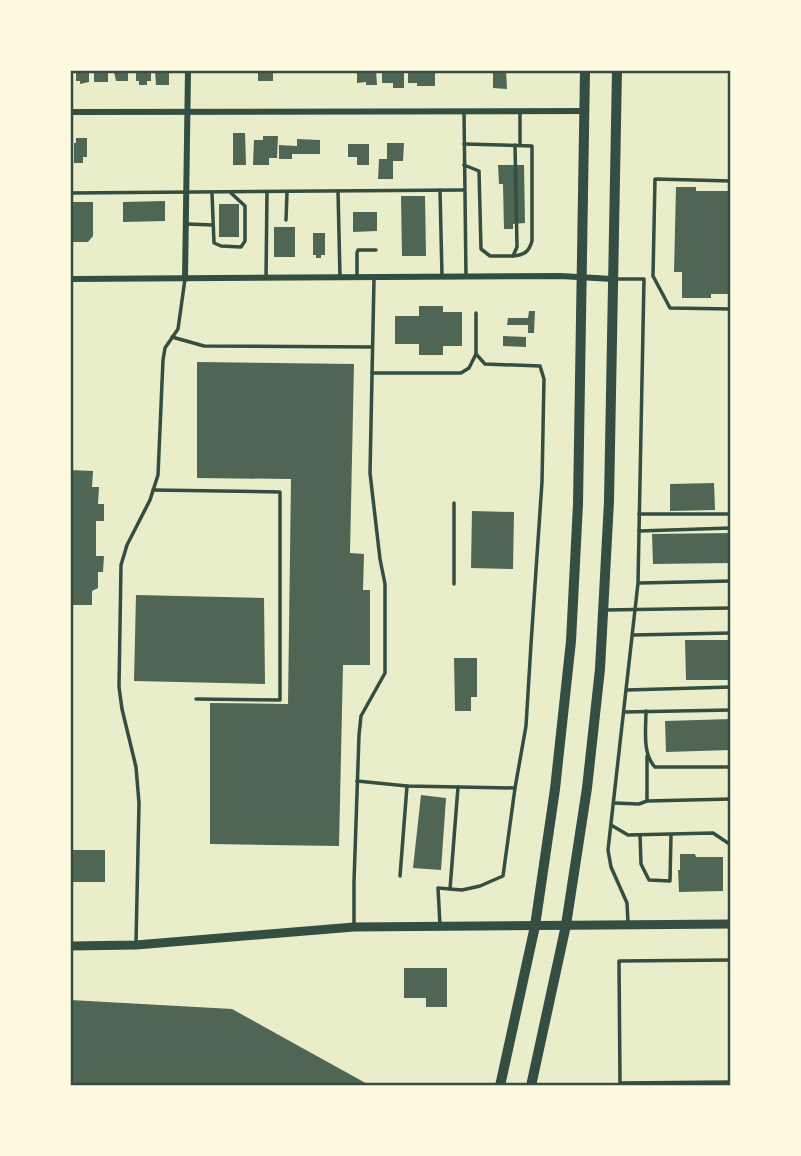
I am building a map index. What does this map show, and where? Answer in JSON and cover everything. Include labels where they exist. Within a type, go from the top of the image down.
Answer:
[{"type":"main road","points":[[500,1086],[535,926],[555,789],[571,641],[578,504],[585,70]]},
{"type":"main road","points":[[531,1086],[566,925],[587,788],[600,669],[609,501],[617,70]]},
{"type":"main road","points":[[70,946],[136,945],[354,927],[731,924]]},
{"type":"street","points":[[185,279],[188,70]]},
{"type":"street","points":[[70,112],[585,111]]},
{"type":"street","points":[[70,279],[612,279]]},
{"type":"lane","points":[[464,111],[466,278]]},
{"type":"lane","points":[[513,256],[517,247],[517,145],[520,111]]},
{"type":"lane","points":[[464,144],[532,146],[532,241],[530,249],[522,255],[489,256],[481,249],[479,171],[464,165]]},
{"type":"lane","points":[[731,181],[655,179],[653,276],[670,308],[731,309]]},
{"type":"lane","points":[[440,190],[442,278]]},
{"type":"lane","points":[[70,193],[464,190]]},
{"type":"lane","points":[[338,191],[340,279]]},
{"type":"lane","points":[[266,279],[267,192]]},
{"type":"lane","points":[[286,220],[287,192]]},
{"type":"lane","points":[[212,193],[214,243],[241,247],[245,241],[245,206],[231,193]]},
{"type":"lane","points":[[186,224],[213,225]]},
{"type":"lane","points":[[357,278],[358,250],[376,250]]},
{"type":"lane","points":[[612,279],[644,279],[653,276]]},
{"type":"lane","points":[[136,945],[139,803],[136,767],[119,687],[121,565],[127,545],[150,500],[158,475],[163,360],[165,348],[178,329],[185,279]]},
{"type":"lane","points":[[354,927],[359,734],[362,716],[386,673],[386,584],[380,559],[370,473],[374,279]]},
{"type":"lane","points":[[628,925],[627,903],[611,867],[608,850],[638,583],[644,279]]},
{"type":"lane","points":[[372,373],[461,373],[469,368],[476,354],[476,313]]},
{"type":"lane","points":[[172,337],[204,346],[372,347]]},
{"type":"lane","points":[[440,927],[438,888],[462,890],[503,876],[526,726],[542,482],[544,379],[540,366],[485,364],[476,354]]},
{"type":"lane","points":[[153,490],[280,492],[280,700],[196,699]]},
{"type":"lane","points":[[454,503],[454,584]]},
{"type":"lane","points":[[639,514],[731,514]]},
{"type":"lane","points":[[639,531],[731,528]]},
{"type":"lane","points":[[638,583],[731,582]]},
{"type":"lane","points":[[603,610],[731,608]]},
{"type":"lane","points":[[633,635],[731,633]]},
{"type":"lane","points":[[627,690],[731,687]]},
{"type":"lane","points":[[624,712],[731,709]]},
{"type":"lane","points":[[646,711],[648,801]]},
{"type":"lane","points":[[647,754],[655,767],[731,766]]},
{"type":"lane","points":[[357,781],[407,786],[515,788]]},
{"type":"lane","points":[[400,876],[407,786]]},
{"type":"lane","points":[[450,889],[458,787]]},
{"type":"lane","points":[[614,803],[731,799]]},
{"type":"lane","points":[[611,825],[628,835],[713,833],[731,845]]},
{"type":"lane","points":[[640,835],[641,864],[649,880],[670,881],[671,834]]},
{"type":"lane","points":[[731,960],[619,961],[620,1083],[731,1082]]},
{"type":"building","points":[[76,70],[89,70],[89,82],[80,84],[80,81],[76,81]]},
{"type":"building","points":[[94,70],[108,70],[108,82],[94,82]]},
{"type":"building","points":[[116,70],[128,70],[128,81],[116,81]]},
{"type":"building","points":[[136,70],[151,70],[151,81],[147,81],[147,85],[139,85],[139,81],[136,81]]},
{"type":"building","points":[[155,70],[169,70],[169,85],[156,85]]},
{"type":"building","points":[[258,70],[273,70],[273,81],[258,81]]},
{"type":"building","points":[[357,70],[376,70],[377,85],[357,83]]},
{"type":"building","points":[[382,70],[404,70],[404,88],[393,88],[393,83],[382,83]]},
{"type":"building","points":[[408,70],[435,70],[435,86],[408,83]]},
{"type":"building","points":[[493,70],[506,70],[507,89],[493,88]]},
{"type":"building","points":[[233,133],[245,133],[246,165],[233,165]]},
{"type":"building","points":[[263,136],[278,136],[277,158],[269,158],[269,165],[253,165],[254,140],[263,140]]},
{"type":"building","points":[[76,138],[87,138],[87,157],[83,157],[83,163],[74,163]]},
{"type":"building","points":[[297,139],[320,140],[320,154],[292,154],[292,159],[279,159],[279,145],[297,146]]},
{"type":"building","points":[[387,143],[404,143],[403,161],[393,161],[393,179],[378,179],[379,159],[387,159]]},
{"type":"building","points":[[348,144],[369,144],[369,165],[357,165],[357,157],[348,157]]},
{"type":"building","points":[[498,165],[524,165],[525,223],[513,224],[513,229],[504,229],[503,184],[499,184]]},
{"type":"building","points":[[676,187],[696,187],[696,191],[731,191],[731,294],[711,294],[711,298],[682,298],[682,272],[674,272]]},
{"type":"building","points":[[401,196],[425,196],[426,256],[402,256]]},
{"type":"building","points":[[165,201],[165,221],[123,222],[123,202]]},
{"type":"building","points":[[72,202],[93,202],[93,236],[88,242],[72,242]]},
{"type":"building","points":[[219,204],[239,204],[239,237],[219,237]]},
{"type":"building","points":[[353,212],[377,212],[377,231],[353,232]]},
{"type":"building","points":[[274,227],[295,227],[295,257],[274,257]]},
{"type":"building","points":[[313,233],[325,233],[325,255],[321,255],[321,258],[313,255]]},
{"type":"building","points":[[419,306],[443,306],[443,312],[462,312],[462,346],[443,346],[443,355],[419,355],[419,344],[395,344],[395,316],[419,316]]},
{"type":"building","points":[[529,311],[535,311],[534,333],[528,333],[528,325],[507,325],[508,318],[528,318]]},
{"type":"building","points":[[503,336],[526,337],[526,347],[503,346]]},
{"type":"building","points":[[197,362],[354,364],[350,553],[364,554],[363,590],[370,590],[370,665],[343,665],[339,846],[210,844],[210,703],[288,704],[291,479],[197,478]]},
{"type":"building","points":[[70,470],[93,471],[92,487],[99,487],[98,504],[104,504],[104,521],[96,521],[96,556],[104,556],[103,572],[98,572],[98,588],[92,591],[92,605],[70,605]]},
{"type":"building","points":[[714,483],[715,510],[670,511],[670,484]]},
{"type":"building","points":[[472,511],[514,512],[513,569],[471,568]]},
{"type":"building","points":[[731,533],[731,563],[653,564],[652,534]]},
{"type":"building","points":[[136,595],[264,598],[265,684],[134,681]]},
{"type":"building","points":[[685,640],[728,640],[731,680],[686,680]]},
{"type":"building","points":[[454,658],[477,658],[477,697],[471,697],[471,711],[455,711]]},
{"type":"building","points":[[731,719],[731,750],[666,752],[665,721]]},
{"type":"building","points":[[421,795],[446,798],[441,870],[413,868]]},
{"type":"building","points":[[70,850],[105,850],[105,882],[70,882]]},
{"type":"building","points":[[680,854],[723,857],[723,891],[679,892]]},
{"type":"building","points":[[404,968],[447,968],[447,1007],[426,1007],[426,998],[404,998]]},
{"type":"building","points":[[70,1000],[232,1009],[371,1086],[70,1086]]}]
